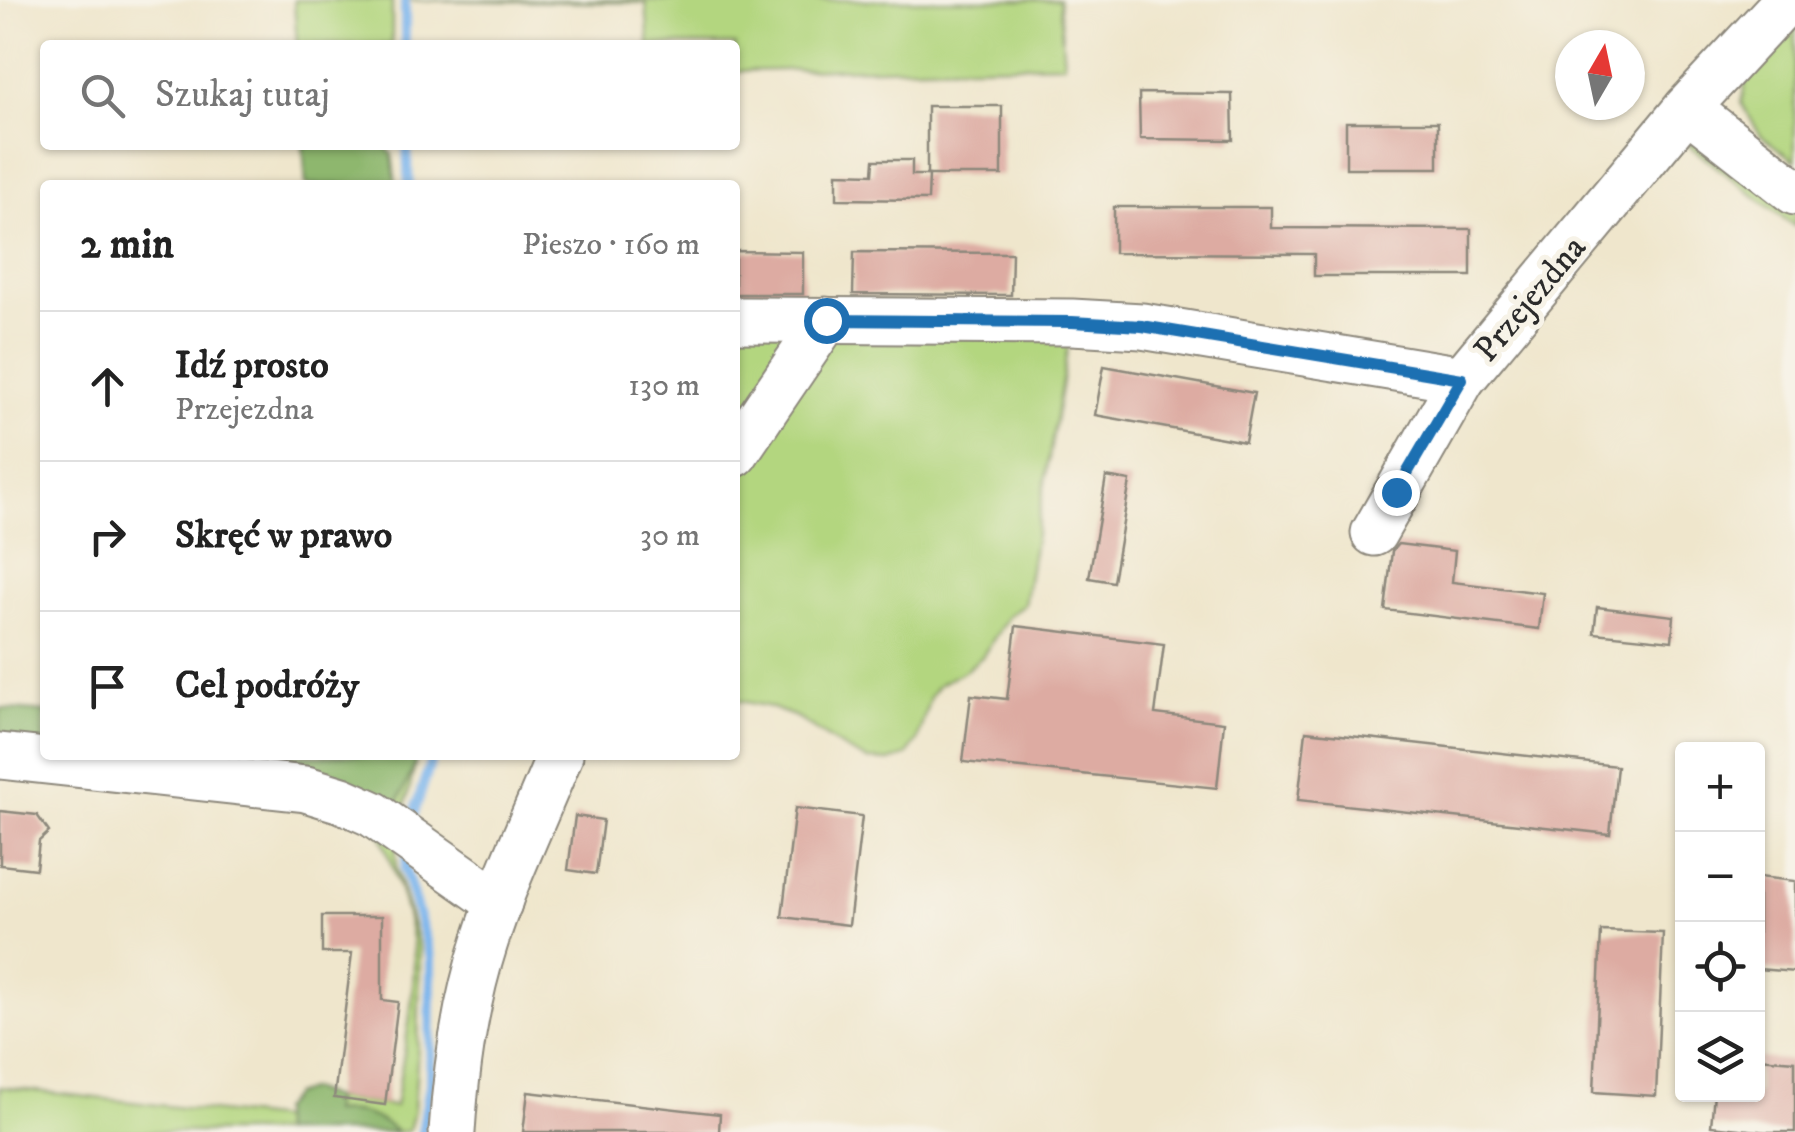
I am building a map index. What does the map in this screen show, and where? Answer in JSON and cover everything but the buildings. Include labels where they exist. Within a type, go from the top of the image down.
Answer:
[{"type":"street","name":"Przejezdna","points":[[740,320],[1142,326],[1462,379],[1687,108],[1786,0]]},
{"type":"street","points":[[1687,108],[1795,192]]},
{"type":"street","points":[[740,447],[826,320]]},
{"type":"street","points":[[1374,533],[1462,379]]},
{"type":"street","points":[[0,756],[306,789],[373,814],[499,903]]},
{"type":"street","points":[[452,1132],[465,1016],[485,940],[558,760]]},
{"type":"green space","points":[[294,0],[392,0],[392,40],[297,40]]},
{"type":"green space","points":[[406,0],[1059,0],[1064,64],[740,71],[740,40],[649,40],[646,3]]},
{"type":"green space","points":[[1795,23],[1795,161],[1761,136],[1741,103],[1746,80]]},
{"type":"green space","points":[[1701,140],[1795,214],[1795,227],[1687,144]]},
{"type":"green space","points":[[303,150],[388,150],[392,154],[395,180],[306,180]]},
{"type":"green space","points":[[740,320],[1072,322],[1024,605],[1009,615],[982,657],[938,685],[930,697],[917,741],[906,756],[890,761],[867,760],[794,716],[740,701]]},
{"type":"green space","points":[[0,708],[40,712],[40,760],[416,760],[388,824],[0,755]]},
{"type":"green space","points":[[415,765],[396,845],[396,868],[420,950],[418,1046],[409,1131],[397,1132],[367,1115],[332,1112],[334,1098],[395,1106],[410,1013],[413,941],[373,814],[401,790]]},
{"type":"green space","points":[[0,1087],[281,1119],[281,1132],[0,1132]]},
{"type":"green space","points":[[310,1089],[334,1098],[332,1112],[367,1115],[397,1132],[281,1132],[280,1110],[293,1095]]},
{"type":"waterway","points":[[405,0],[405,40]]},
{"type":"waterway","points":[[407,150],[409,180]]},
{"type":"waterway","points":[[410,825],[431,760]]},
{"type":"waterway","points":[[407,852],[405,869],[431,958],[430,1084],[422,1132]]},
{"type":"route","points":[[826,320],[1142,326],[1462,379],[1396,492]]}]
